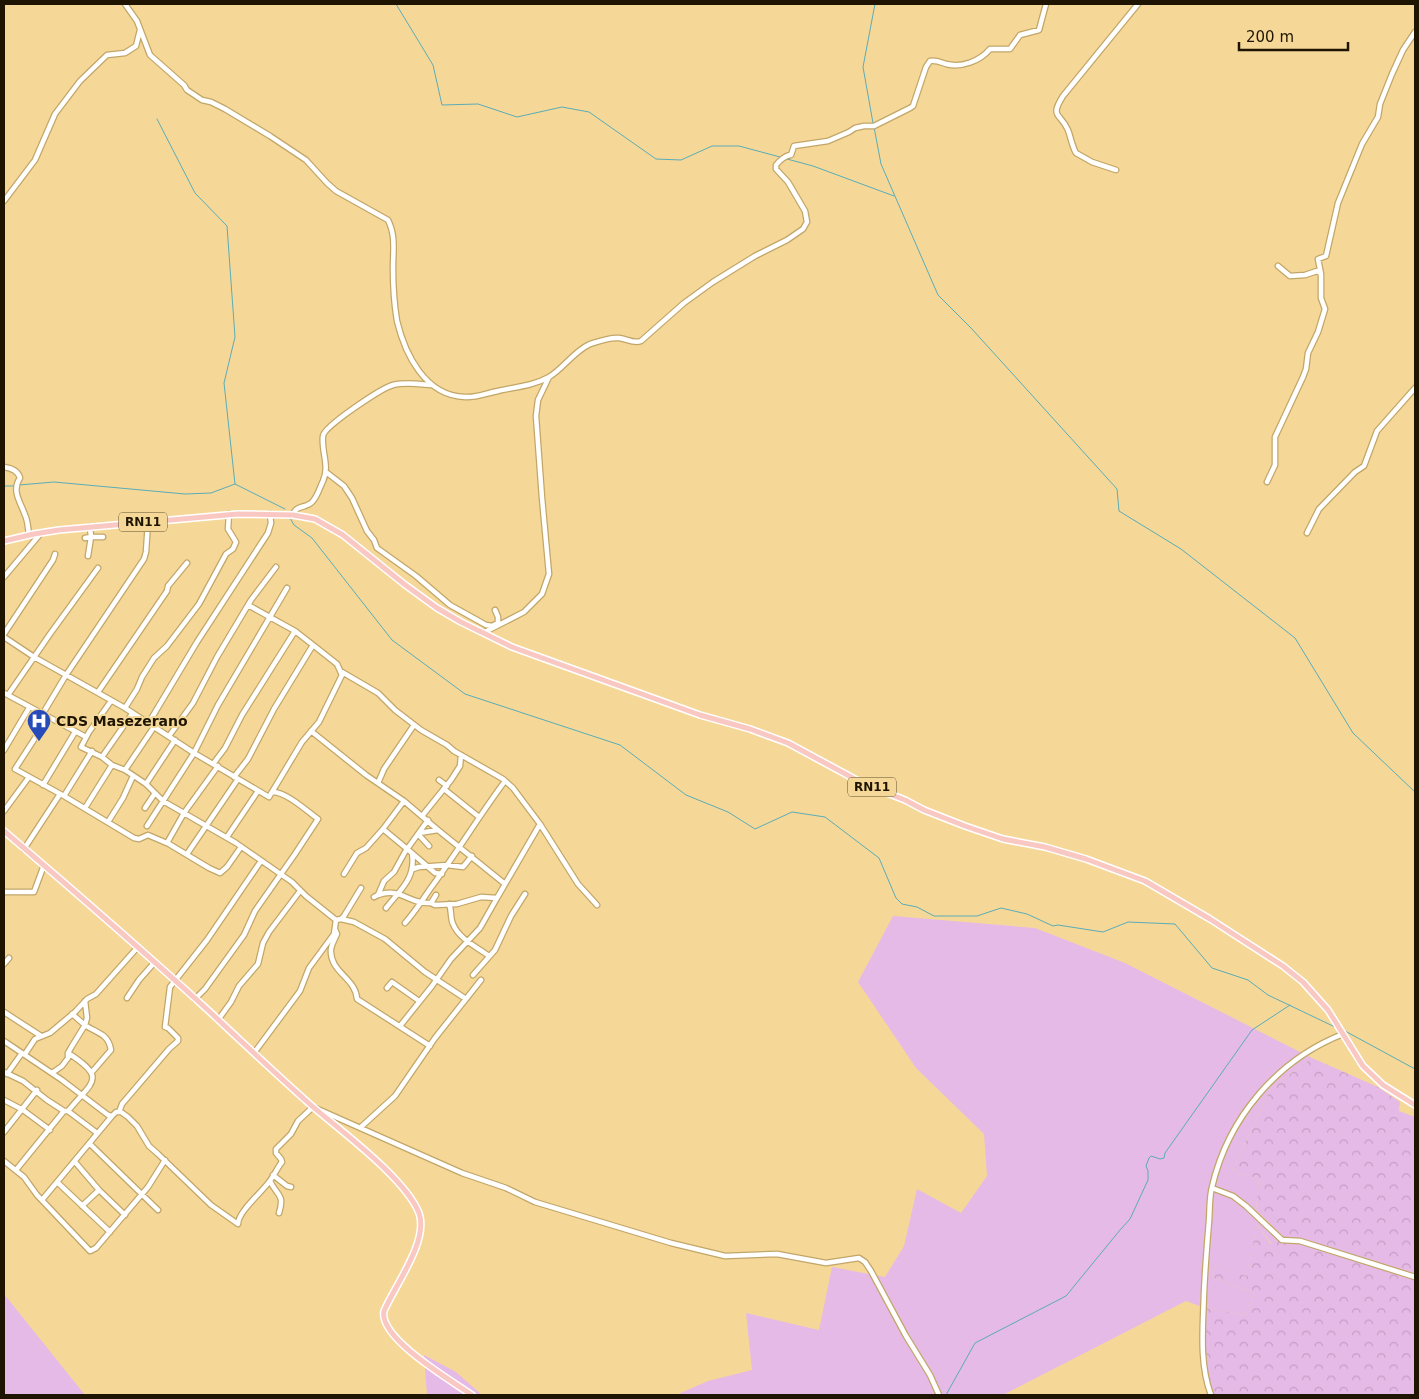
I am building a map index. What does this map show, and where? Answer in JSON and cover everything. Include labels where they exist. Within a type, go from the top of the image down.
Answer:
[{"type":"main road","name":"RN11","points":[[4,541],[41,533],[90,527],[229,514],[292,514],[315,519],[333,528],[422,598],[461,622],[541,659],[700,715],[750,729],[788,743],[864,784],[965,826],[1003,839],[1045,847],[1116,869],[1145,881],[1210,918],[1283,966],[1303,982],[1322,1002],[1363,1066],[1383,1084],[1415,1106]]},
{"type":"main road","points":[[4,832],[174,980],[395,1180],[405,1192],[419,1214],[420,1233],[414,1254],[391,1296],[383,1318],[403,1346],[420,1360],[472,1395]]},
{"type":"street","points":[[125,4],[140,29],[150,55],[190,92],[202,100],[236,114],[250,125],[306,160],[336,191],[388,220],[394,235],[393,293],[399,329],[412,362],[431,385]]},
{"type":"street","points":[[292,514],[298,507],[307,506],[313,502],[326,472],[323,435],[326,428],[333,423],[392,386],[409,383],[431,385],[452,395],[469,397],[534,383],[550,376],[589,344],[618,338],[634,342],[641,341],[684,303],[713,282],[803,229],[807,222],[805,211],[788,182],[776,169],[776,165],[779,162],[788,155],[791,155],[794,146],[828,141],[855,128],[874,126],[887,118],[904,112],[913,106],[926,67],[930,61],[962,64],[981,58],[992,49],[1010,49],[1020,35],[1039,30],[1046,4]]},
{"type":"street","points":[[1116,170],[1092,162],[1076,153],[1069,131],[1057,116],[1056,109],[1063,96],[1138,4]]},
{"type":"street","points":[[4,201],[35,160],[55,114],[83,77],[107,55],[125,52],[136,46],[140,29]]},
{"type":"street","points":[[1267,482],[1275,465],[1275,437],[1306,369],[1308,354],[1324,312],[1325,305],[1321,293],[1321,274],[1318,259],[1326,256],[1338,203],[1362,144],[1378,117],[1380,104],[1392,74],[1403,50],[1415,32]]},
{"type":"street","points":[[1278,266],[1290,276],[1305,275],[1317,271],[1321,274]]},
{"type":"street","points":[[483,633],[524,612],[542,594],[550,574],[536,416],[538,400],[550,376]]},
{"type":"street","points":[[1307,533],[1319,510],[1355,472],[1364,466],[1377,431],[1415,388]]},
{"type":"street","points":[[4,467],[12,469],[19,474],[20,480],[16,485],[18,498],[26,516],[30,535]]},
{"type":"street","points":[[326,472],[344,486],[377,548],[416,576],[450,605],[486,625],[492,626],[498,623],[495,610]]},
{"type":"street","points":[[125,708],[154,659],[167,646],[199,604],[226,554],[233,549],[236,540],[228,529],[229,514]]},
{"type":"street","points":[[148,724],[197,642],[268,533],[272,524],[270,514]]},
{"type":"street","points":[[42,715],[66,675],[144,559],[148,522]]},
{"type":"street","points":[[88,556],[90,527]]},
{"type":"street","points":[[4,577],[41,533]]},
{"type":"street","points":[[88,538],[103,537]]},
{"type":"street","points":[[55,554],[54,560],[4,636],[34,657],[125,708],[194,753],[269,797],[302,742],[325,712],[340,682],[342,672]]},
{"type":"street","points":[[98,692],[167,591],[168,586],[187,563]]},
{"type":"street","points":[[169,736],[193,703],[217,657],[248,605],[276,566]]},
{"type":"street","points":[[86,737],[6,694],[98,568]]},
{"type":"street","points":[[147,826],[194,753],[218,705],[286,588]]},
{"type":"street","points":[[248,605],[295,631],[314,644],[337,664],[342,672],[378,693],[414,725],[513,788],[540,824],[578,884],[597,905]]},
{"type":"street","points":[[166,843],[215,765],[242,715],[295,631]]},
{"type":"street","points":[[187,854],[248,759],[274,709],[314,644]]},
{"type":"street","points":[[111,701],[86,737],[82,747],[102,756],[112,765],[125,770],[146,784],[163,801],[227,837],[281,874],[300,891],[339,919],[354,922],[385,939],[425,972],[466,999]]},
{"type":"street","points":[[4,750],[30,708]]},
{"type":"street","points":[[102,756],[132,714]]},
{"type":"street","points":[[48,718],[15,769],[134,838],[139,839],[148,834],[220,872],[223,871],[241,847]]},
{"type":"street","points":[[378,782],[384,769],[414,725]]},
{"type":"street","points":[[125,770],[154,727]]},
{"type":"street","points":[[311,730],[404,800],[438,830],[472,856],[496,879],[505,884]]},
{"type":"street","points":[[43,785],[75,732]]},
{"type":"street","points":[[146,784],[175,740]]},
{"type":"street","points":[[24,849],[92,751]]},
{"type":"street","points":[[422,816],[446,787],[460,766],[461,755]]},
{"type":"street","points":[[85,808],[112,765]]},
{"type":"street","points":[[4,811],[29,776]]},
{"type":"street","points":[[108,822],[134,776]]},
{"type":"street","points":[[439,780],[479,817]]},
{"type":"street","points":[[405,923],[442,874],[479,817],[505,782]]},
{"type":"street","points":[[227,837],[258,791]]},
{"type":"street","points":[[195,999],[205,989],[244,935],[255,911],[318,819],[278,792],[272,792]]},
{"type":"street","points":[[145,808],[155,793]]},
{"type":"street","points":[[344,874],[357,853],[366,848],[383,830],[404,800]]},
{"type":"street","points":[[386,908],[408,882],[413,869],[410,851],[418,834],[428,820]]},
{"type":"street","points":[[400,1026],[451,959],[480,928],[540,824]]},
{"type":"street","points":[[383,830],[435,873],[442,874]]},
{"type":"street","points":[[418,834],[438,830]]},
{"type":"street","points":[[418,834],[429,846]]},
{"type":"street","points":[[410,851],[405,852],[394,872],[384,881],[376,896],[398,892],[411,900],[434,905],[481,898],[497,898]]},
{"type":"street","points":[[413,869],[447,865],[459,868],[463,867],[472,856]]},
{"type":"street","points":[[119,1112],[122,1104],[178,1041],[178,1038],[165,1027],[164,1021],[170,987],[207,940],[261,861]]},
{"type":"street","points":[[4,892],[34,892],[44,865]]},
{"type":"street","points":[[254,1053],[300,991],[309,968],[329,943],[339,919],[361,888]]},
{"type":"street","points":[[218,1020],[231,1002],[239,986],[258,964],[263,943],[269,932],[300,891]]},
{"type":"street","points":[[473,975],[495,950],[511,916],[525,894]]},
{"type":"street","points":[[430,903],[436,895]]},
{"type":"street","points":[[449,904],[452,911],[452,923],[458,932],[468,942],[489,956]]},
{"type":"street","points":[[336,929],[337,934],[331,949],[334,964],[355,988],[358,999],[430,1046]]},
{"type":"street","points":[[97,1133],[40,1095],[37,1090],[18,1078],[5,1073],[35,1039],[50,1034],[85,1001],[96,994],[136,948]]},
{"type":"street","points":[[4,964],[9,958]]},
{"type":"street","points":[[127,998],[154,963]]},
{"type":"street","points":[[360,1128],[395,1096],[430,1046],[481,980]]},
{"type":"street","points":[[386,988],[392,982],[419,1001]]},
{"type":"street","points":[[52,1074],[68,1058],[68,1053],[85,1025],[87,1018],[85,1001]]},
{"type":"street","points":[[4,1012],[41,1036]]},
{"type":"street","points":[[72,1014],[109,1041],[111,1050],[92,1072]]},
{"type":"street","points":[[1211,1395],[1208,1388],[1202,1351],[1205,1270],[1210,1218],[1209,1204],[1218,1164],[1232,1132],[1241,1118],[1282,1070],[1323,1042],[1343,1034]]},
{"type":"street","points":[[4,1041],[112,1116]]},
{"type":"street","points":[[16,1170],[93,1081],[92,1072],[88,1067],[68,1053]]},
{"type":"street","points":[[4,1132],[37,1090]]},
{"type":"street","points":[[4,1100],[23,1110],[50,1130]]},
{"type":"street","points":[[42,1200],[90,1144],[97,1133],[116,1112],[119,1112],[124,1113],[134,1122],[150,1146],[211,1205],[238,1224],[238,1220],[248,1205],[270,1181],[282,1161],[276,1153],[276,1148],[291,1134],[298,1121],[313,1107],[456,1170],[506,1188],[535,1202],[671,1243],[725,1256],[740,1257],[777,1254],[826,1263],[856,1258],[862,1259],[871,1271],[906,1336],[926,1368],[939,1395]]},
{"type":"street","points":[[90,1144],[158,1210]]},
{"type":"street","points":[[4,1161],[24,1177],[42,1200],[90,1251],[94,1250],[141,1195],[165,1160]]},
{"type":"street","points":[[75,1162],[99,1190],[125,1214]]},
{"type":"street","points":[[273,1175],[291,1187]]},
{"type":"street","points":[[270,1181],[282,1198],[279,1213]]},
{"type":"street","points":[[57,1182],[110,1232]]},
{"type":"street","points":[[1212,1188],[1233,1196],[1284,1240],[1300,1241],[1415,1277]]},
{"type":"street","points":[[82,1206],[99,1190]]},
{"type":"green space","points":[[893,916],[1035,928],[1125,963],[1312,1058],[1271,1088],[1232,1170],[1259,1179],[1256,1210],[1284,1239],[1272,1244],[1257,1225],[1246,1277],[1216,1265],[1212,1277],[1254,1293],[1246,1315],[1205,1308],[1186,1301],[1003,1395],[676,1395],[708,1381],[752,1370],[746,1313],[819,1330],[832,1267],[885,1277],[904,1246],[917,1189],[961,1213],[987,1176],[984,1134],[916,1068],[858,982]]},
{"type":"green space","points":[[1312,1058],[1378,1087],[1400,1102],[1399,1111],[1415,1117],[1415,1395],[1207,1395],[1205,1308],[1246,1315],[1254,1293],[1212,1277],[1216,1265],[1246,1276],[1257,1225],[1271,1244],[1285,1238],[1256,1210],[1259,1179],[1232,1170],[1271,1088]]},
{"type":"green space","points":[[4,1294],[85,1395],[4,1395]]},
{"type":"green space","points":[[424,1355],[456,1372],[482,1395],[427,1395]]},
{"type":"waterway","points":[[396,4],[433,65],[442,105],[478,104],[517,117],[562,107],[589,112],[656,159],[681,160],[712,146],[739,146],[780,157]]},
{"type":"waterway","points":[[873,123],[863,67],[875,4]]},
{"type":"waterway","points":[[157,119],[195,193],[227,226],[235,337],[224,383],[235,484],[285,509]]},
{"type":"waterway","points":[[874,127],[881,164],[938,295],[971,328],[1117,489],[1119,511],[1181,549],[1295,638],[1353,733],[1415,792]]},
{"type":"waterway","points":[[787,159],[813,166],[894,196]]},
{"type":"waterway","points":[[19,485],[54,482],[185,494],[211,493],[235,484]]},
{"type":"waterway","points":[[4,486],[15,486]]},
{"type":"waterway","points":[[290,518],[294,525],[312,538],[392,640],[465,694],[620,745],[686,795],[728,812],[755,829],[792,812],[825,817],[879,858],[896,898],[902,904],[917,907],[934,916],[977,916],[1001,908],[1027,914],[1053,926],[1058,925],[1103,932],[1128,922],[1175,924],[1212,968],[1248,980],[1268,995],[1335,1027]]},
{"type":"waterway","points":[[946,1395],[975,1343],[1066,1296],[1130,1219],[1148,1180],[1146,1166],[1149,1158],[1151,1156],[1160,1159],[1164,1158],[1165,1153],[1252,1030],[1290,1005]]},
{"type":"waterway","points":[[1345,1031],[1415,1069]]},
{"type":"place","name":"CDS Masezerano","points":[[39,742]]}]
